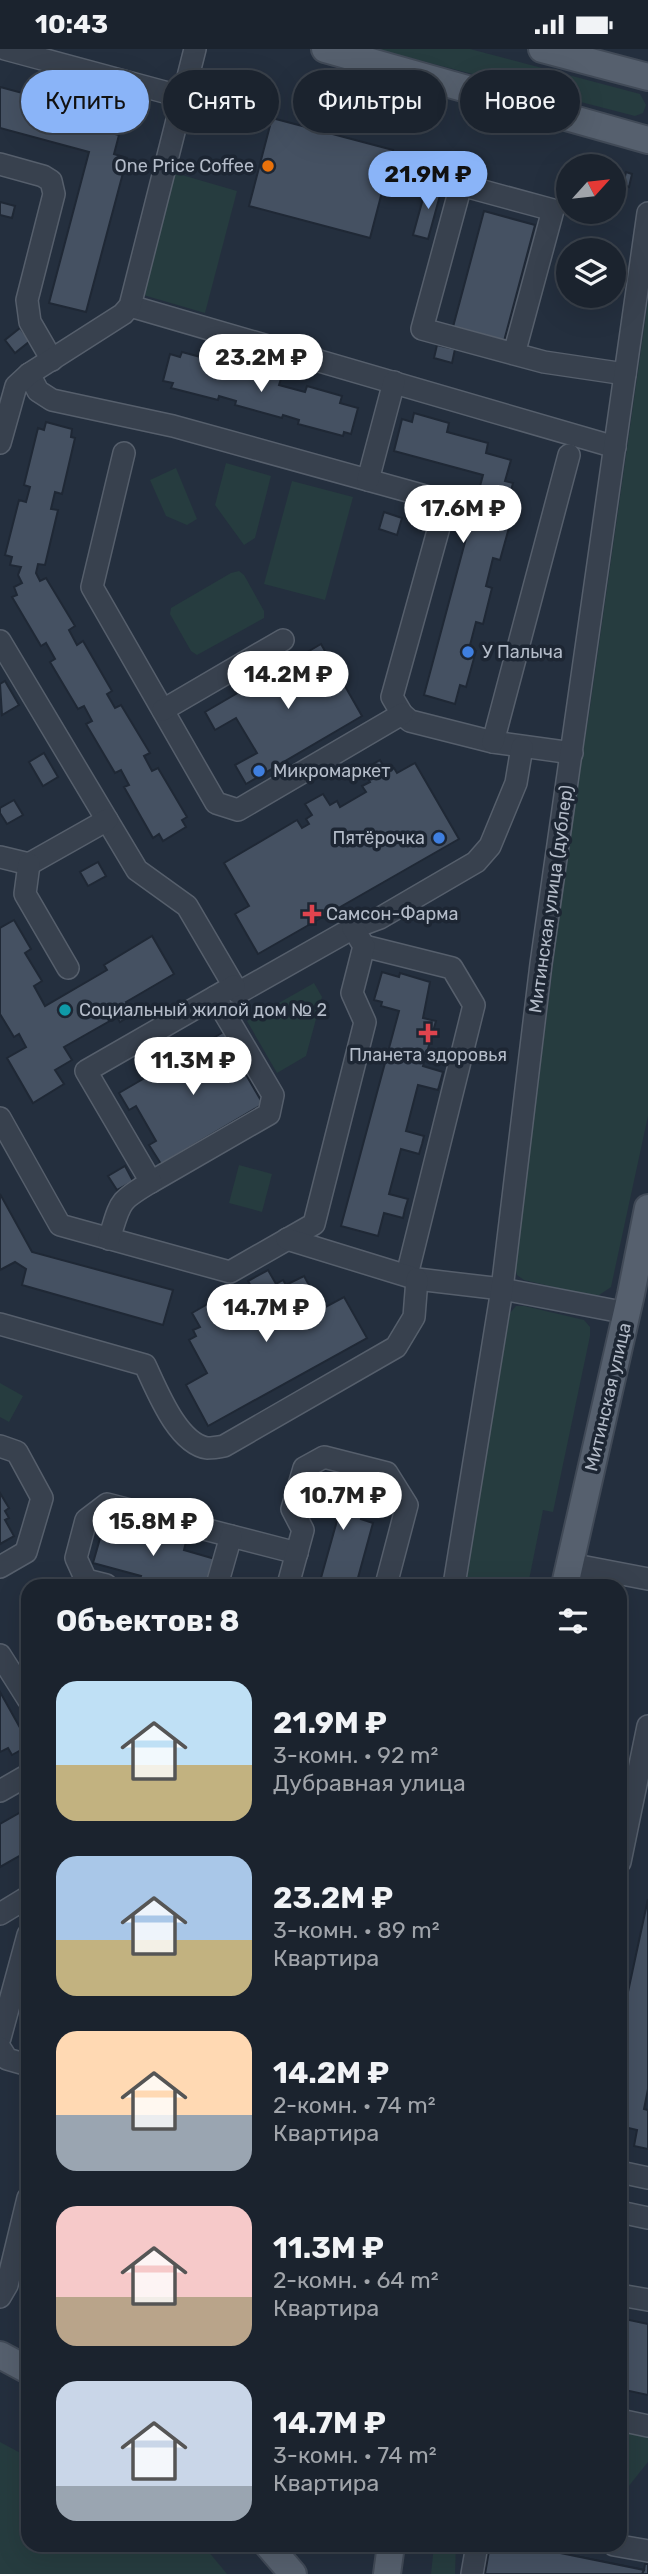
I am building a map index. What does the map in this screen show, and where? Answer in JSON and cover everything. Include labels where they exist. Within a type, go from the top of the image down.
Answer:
[{"type":"main road","points":[[326,49],[648,140]]},
{"type":"main road","points":[[542,49],[648,78]]},
{"type":"main road","name":"Митинская улица","points":[[568,1575],[635,1301],[642,1267],[648,1208]]},
{"type":"main road","points":[[0,2355],[21,2366]]},
{"type":"main road","points":[[274,2552],[293,2574]]},
{"type":"main road","points":[[387,2574],[390,2552]]},
{"type":"street","points":[[5,49],[163,92]]},
{"type":"street","points":[[190,70],[195,49]]},
{"type":"street","points":[[0,443],[15,381],[123,314],[130,306],[174,133]]},
{"type":"street","points":[[0,164],[43,176],[51,181],[54,194],[27,300],[30,322],[52,360]]},
{"type":"street","points":[[514,354],[553,210],[461,185],[422,329],[514,354],[544,362],[625,374]]},
{"type":"street","name":"Митинская улица (дублер)","points":[[455,1579],[502,1289],[536,1000],[648,213]]},
{"type":"street","points":[[130,306],[615,447]]},
{"type":"street","points":[[15,381],[52,400],[173,426],[429,497],[441,520],[392,697],[402,715],[410,721],[493,742],[572,753]]},
{"type":"street","points":[[368,480],[394,382]]},
{"type":"street","points":[[124,453],[92,587],[216,803],[238,810],[402,715]]},
{"type":"street","points":[[493,742],[569,455]]},
{"type":"street","points":[[163,710],[282,640]]},
{"type":"street","points":[[0,641],[137,870],[187,906],[273,1095],[269,1114],[125,1197],[109,1239]]},
{"type":"street","points":[[151,1182],[86,1071],[225,991],[238,993],[358,937],[380,918],[476,862],[490,846],[516,783],[522,747]]},
{"type":"street","points":[[0,857],[29,864],[107,820]]},
{"type":"street","points":[[29,864],[25,894],[68,968]]},
{"type":"street","points":[[0,1118],[60,1226],[230,1272],[314,1224],[365,1022],[352,993],[358,937]]},
{"type":"street","points":[[0,1324],[145,1365],[166,1408],[187,1437],[207,1448],[224,1446],[396,1347],[414,1317],[412,1277],[474,1005],[452,968],[358,937]]},
{"type":"street","points":[[287,1240],[412,1277],[502,1289],[635,1301]]},
{"type":"street","points":[[0,1446],[17,1452],[42,1497],[26,1552],[0,1567]]},
{"type":"street","points":[[290,1579],[303,1530],[292,1509],[304,1468],[324,1457],[387,1473],[407,1505],[388,1579]]},
{"type":"street","points":[[86,1579],[76,1558],[86,1520],[107,1504],[297,1553]]},
{"type":"street","points":[[219,1579],[231,1536]]},
{"type":"street","points":[[568,1575],[648,1579]]},
{"type":"street","points":[[0,1655],[21,1688]]},
{"type":"street","points":[[627,1828],[648,1726]]},
{"type":"street","points":[[0,1791],[21,1779]]},
{"type":"street","points":[[0,1914],[21,1902]]},
{"type":"street","points":[[0,2038],[21,1961]]},
{"type":"street","points":[[0,2048],[7,2059],[21,2063]]},
{"type":"street","points":[[627,2174],[648,2178]]},
{"type":"street","points":[[627,2214],[648,2218]]},
{"type":"street","points":[[0,2297],[7,2285],[21,2227]]},
{"type":"street","points":[[627,2296],[648,2300]]},
{"type":"street","points":[[627,2422],[648,2426]]},
{"type":"street","points":[[627,2547],[648,2551]]},
{"type":"street","points":[[472,2574],[476,2552]]},
{"type":"green space","points":[[376,49],[470,49],[549,70],[460,70]]},
{"type":"green space","points":[[580,78],[640,94],[646,105],[643,113],[635,116],[580,102]]},
{"type":"green space","points":[[175,173],[237,191],[205,313],[140,294]]},
{"type":"green space","points":[[648,301],[648,1116],[611,1287],[596,1297],[524,1280],[517,1275],[515,1268],[572,814],[589,714]]},
{"type":"green space","points":[[226,463],[271,476],[255,538],[244,545],[215,505]]},
{"type":"green space","points":[[176,468],[197,519],[187,525],[166,516],[150,480]]},
{"type":"green space","points":[[292,481],[353,497],[325,600],[264,584]]},
{"type":"green space","points":[[239,571],[244,575],[264,611],[264,618],[197,655],[191,651],[170,614],[171,608]]},
{"type":"green space","points":[[314,983],[322,997],[306,1056],[277,1073],[247,1021]]},
{"type":"green space","points":[[239,1165],[272,1174],[262,1212],[229,1203]]},
{"type":"green space","points":[[516,1306],[524,1306],[584,1320],[590,1327],[590,1336],[553,1512],[543,1510],[529,1579],[466,1579],[510,1313]]},
{"type":"green space","points":[[0,1383],[23,1396],[9,1422],[0,1417]]},
{"type":"green space","points":[[627,2432],[648,2436],[648,2462],[627,2488]]},
{"type":"green space","points":[[0,2442],[21,2453],[21,2552],[209,2552],[227,2574],[0,2574]]},
{"type":"green space","points":[[433,2552],[456,2552],[455,2574],[431,2574]]},
{"type":"building","points":[[0,87],[21,93],[21,133],[119,135],[114,154],[127,158],[86,312],[49,303],[89,152],[0,128]]},
{"type":"building","points":[[279,120],[293,124],[293,133],[329,133],[393,150],[370,238],[249,206],[268,133],[279,133]]},
{"type":"building","points":[[626,172],[632,174],[629,187],[626,186]]},
{"type":"building","points":[[427,184],[442,188],[428,239],[413,235]]},
{"type":"building","points":[[0,202],[15,206],[12,218],[0,215]]},
{"type":"building","points":[[484,211],[535,225],[504,341],[453,327]]},
{"type":"building","points":[[20,328],[30,341],[15,353],[5,340]]},
{"type":"building","points":[[437,345],[455,349],[452,363],[434,358]]},
{"type":"building","points":[[182,352],[219,362],[217,368],[243,375],[244,369],[281,379],[279,385],[305,392],[307,386],[342,396],[340,403],[358,408],[351,434],[344,432],[343,436],[298,424],[299,420],[235,405],[236,401],[219,396],[218,400],[171,388],[173,383],[163,381],[170,354],[180,357]]},
{"type":"building","points":[[414,413],[449,423],[447,432],[488,443],[486,453],[511,460],[505,481],[513,483],[503,522],[510,524],[500,560],[493,558],[486,586],[492,588],[483,624],[476,622],[469,649],[476,651],[466,687],[460,685],[455,704],[424,695],[483,475],[394,451],[402,419],[412,422]]},
{"type":"building","points":[[46,422],[72,429],[71,437],[75,438],[62,494],[55,492],[51,509],[58,510],[45,565],[38,564],[36,573],[40,581],[46,578],[75,626],[69,630],[77,645],[83,641],[112,691],[107,694],[115,708],[121,705],[150,753],[144,756],[152,771],[158,768],[187,817],[182,820],[186,827],[163,841],[159,834],[153,838],[124,787],[129,785],[121,770],[115,773],[86,724],[92,721],[84,706],[78,709],[50,662],[55,659],[46,643],[41,646],[12,597],[17,595],[14,587],[22,583],[18,575],[21,567],[10,565],[12,557],[5,555],[19,500],[26,502],[30,487],[24,485],[38,428],[44,430]]},
{"type":"building","points":[[384,512],[402,518],[397,535],[379,529]]},
{"type":"building","points":[[321,644],[362,716],[246,784],[235,765],[257,753],[236,718],[215,730],[205,712]]},
{"type":"building","points":[[5,681],[19,705],[2,715],[0,684]]},
{"type":"building","points":[[44,753],[58,777],[43,786],[29,762]]},
{"type":"building","points":[[380,760],[387,772],[394,768],[397,773],[415,763],[459,839],[258,954],[235,914],[249,906],[224,863],[297,820],[302,828],[309,824],[306,819],[312,815],[305,804],[323,794],[330,805],[337,801],[340,807],[366,792],[362,786],[370,782],[363,770]]},
{"type":"building","points":[[14,800],[23,815],[7,824],[0,808]]},
{"type":"building","points":[[98,862],[106,876],[88,886],[80,872]]},
{"type":"building","name":"Социальный жилой дом № 2","points":[[14,920],[31,949],[25,953],[42,981],[34,986],[45,1006],[107,970],[104,965],[152,936],[174,974],[126,1002],[133,1014],[120,1022],[117,1017],[64,1047],[72,1060],[55,1070],[64,1084],[33,1103],[7,1058],[26,1047],[19,1034],[14,1037],[0,1014],[0,928]]},
{"type":"building","points":[[382,972],[399,977],[400,973],[430,982],[423,1018],[436,1021],[423,1066],[443,1072],[438,1090],[418,1085],[406,1131],[424,1136],[422,1144],[419,1154],[401,1149],[389,1194],[408,1199],[403,1218],[384,1213],[378,1236],[341,1226],[399,1011],[381,1006],[382,1002],[374,1000]]},
{"type":"building","points":[[227,1030],[242,1056],[237,1059],[263,1104],[161,1164],[149,1145],[156,1141],[136,1106],[129,1110],[119,1093]]},
{"type":"building","points":[[125,1166],[133,1181],[117,1190],[108,1176]]},
{"type":"building","points":[[0,1194],[32,1252],[173,1290],[163,1325],[22,1285],[26,1269],[15,1262],[0,1270]]},
{"type":"building","points":[[268,1270],[276,1284],[283,1280],[286,1285],[304,1276],[322,1309],[344,1297],[367,1338],[208,1426],[186,1385],[207,1373],[189,1340],[196,1336],[193,1330],[200,1327],[192,1313],[211,1302],[219,1316],[225,1312],[229,1318],[252,1305],[249,1299],[256,1295],[248,1281]]},
{"type":"building","points":[[320,1474],[350,1483],[347,1494],[366,1499],[361,1519],[373,1523],[358,1579],[321,1579],[340,1510],[312,1502]]},
{"type":"building","points":[[0,1493],[9,1508],[5,1511],[9,1518],[5,1520],[14,1536],[0,1544]]},
{"type":"building","points":[[103,1528],[134,1536],[136,1529],[186,1542],[184,1550],[215,1559],[210,1579],[140,1579],[141,1576],[93,1563]]},
{"type":"building","points":[[0,1692],[21,1730],[21,1750],[12,1755],[8,1748],[0,1752]]},
{"type":"building","points":[[21,1812],[21,1855],[0,1867],[0,1824]]},
{"type":"building","points":[[648,1899],[648,2089],[644,2109],[648,2110],[648,2149],[634,2146],[637,2130],[627,2128],[627,1996]]},
{"type":"building","points":[[627,2320],[648,2324],[648,2395],[627,2390]]},
{"type":"building","points":[[489,2552],[555,2552],[644,2570],[645,2564],[648,2564],[648,2574],[485,2574]]},
{"type":"building","points":[[489,2552],[555,2552],[644,2570],[642,2574],[485,2574]]},
{"type":"place","name":"One Price Coffee","points":[[268,166]]},
{"type":"place","name":"У Палыча","points":[[468,652]]},
{"type":"place","name":"Микромаркет","points":[[259,771]]},
{"type":"place","name":"Пятёрочка","points":[[439,838]]},
{"type":"place","name":"Самсон-Фарма","points":[[312,914]]},
{"type":"place","name":"Социальный жилой дом № 2","points":[[65,1010]]},
{"type":"place","name":"Планета здоровья","points":[[428,1033]]}]
